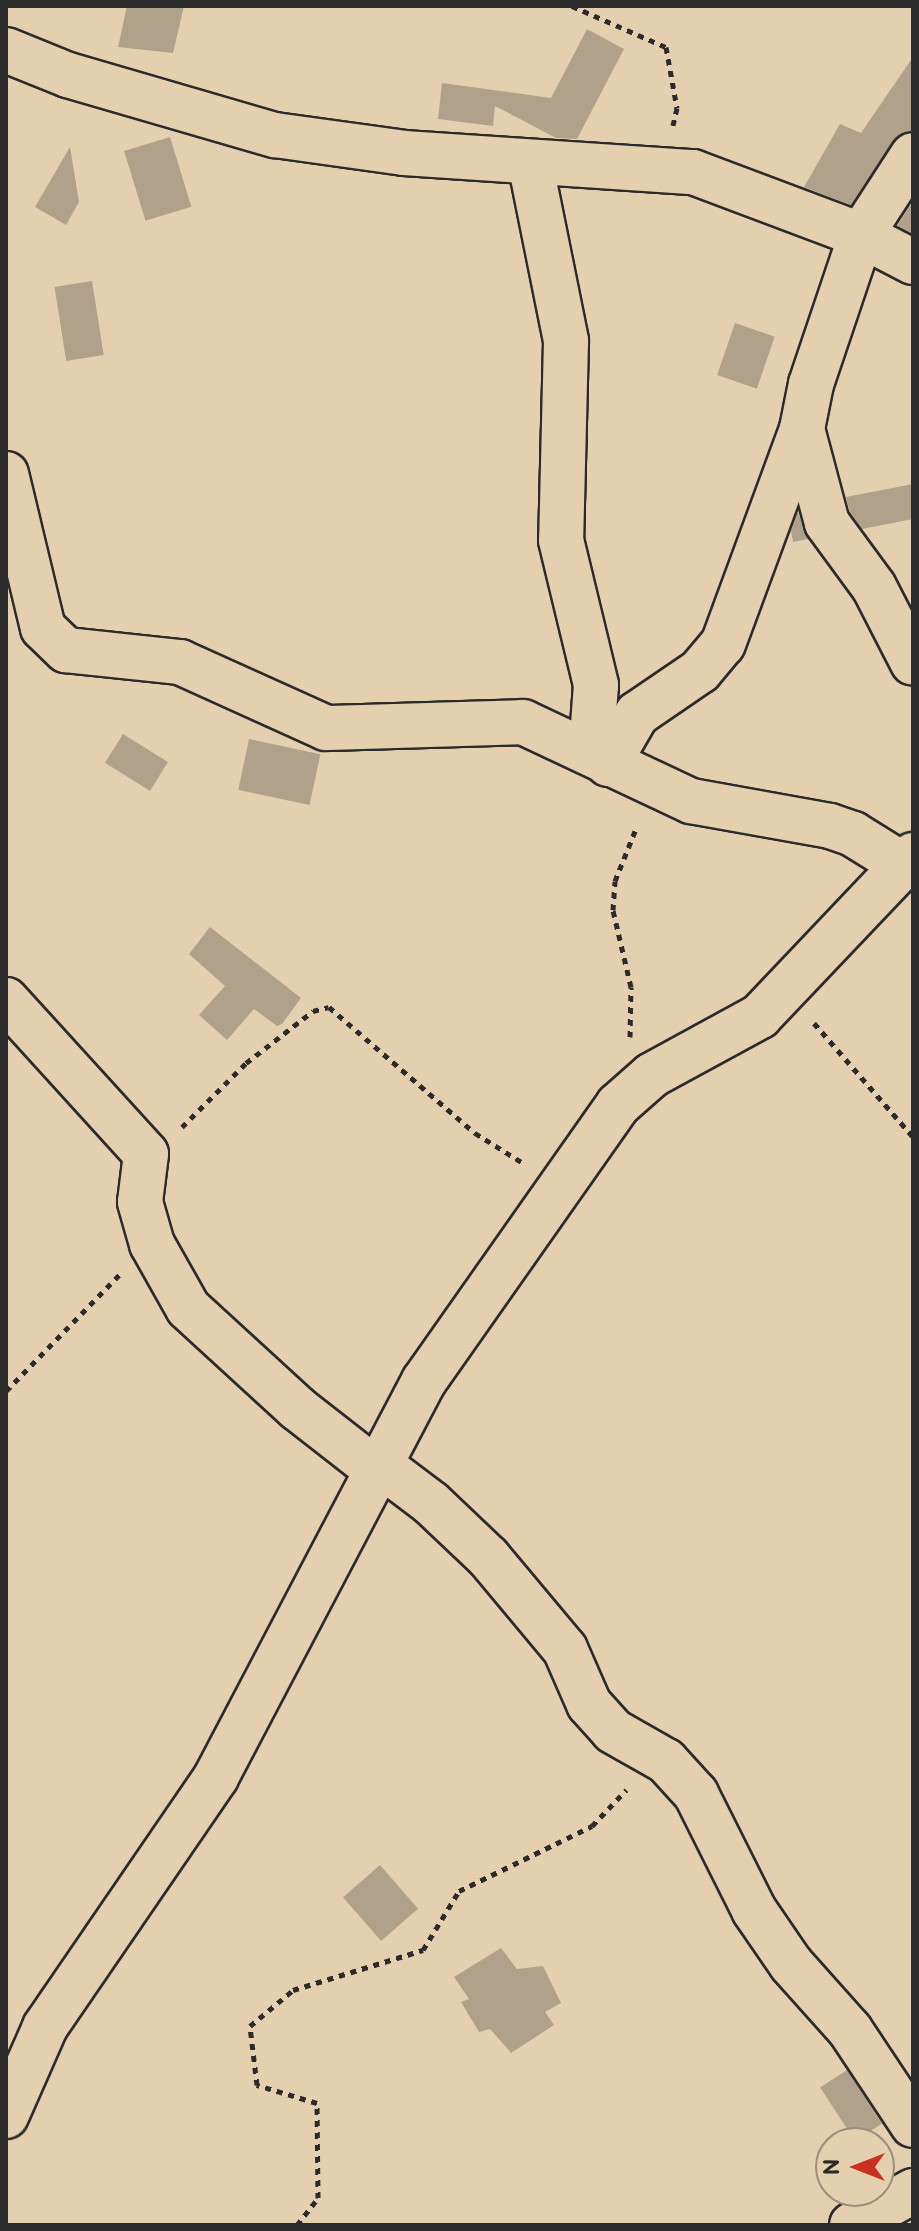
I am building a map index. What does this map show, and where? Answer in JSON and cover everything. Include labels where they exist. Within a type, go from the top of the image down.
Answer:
[{"type":"street","points":[[6,50],[68,75],[275,135],[404,153],[693,172],[861,235],[913,262]]},
{"type":"street","points":[[599,758],[637,714],[700,671],[723,644],[802,429],[811,384],[861,235],[913,155]]},
{"type":"street","points":[[530,162],[566,341],[561,540],[596,685],[599,758]]},
{"type":"street","points":[[802,429],[827,523],[874,587],[913,663]]},
{"type":"street","points":[[6,474],[43,628],[66,650],[180,662],[326,728],[491,719],[523,722],[653,785],[723,811],[830,826],[908,860],[760,1016],[652,1075],[618,1105],[564,1187],[424,1381],[381,1469],[216,1777],[45,2027],[6,2116]]},
{"type":"street","points":[[6,1000],[146,1154],[140,1202],[152,1244],[188,1308],[297,1408],[431,1503],[488,1557],[565,1649],[589,1704],[613,1731],[666,1761],[696,1794],[761,1921],[791,1964],[850,2030],[913,2125]]},
{"type":"street","points":[[852,2225],[913,2191]]},
{"type":"path","points":[[572,6],[666,47],[677,108],[671,140],[693,172]]},
{"type":"path","points":[[618,1105],[634,1012],[613,910],[615,881],[653,785]]},
{"type":"path","points":[[790,987],[815,1024],[913,1137]]},
{"type":"path","points":[[146,1154],[246,1063],[313,1011],[329,1007],[475,1133],[564,1187]]},
{"type":"path","points":[[6,1391],[152,1244]]},
{"type":"path","points":[[297,2225],[318,2198],[317,2103],[257,2085],[250,2026],[293,1990],[423,1950],[459,1891],[592,1826],[610,1801],[666,1761]]},
{"type":"building","points":[[127,6],[184,6],[173,53],[118,47]]},
{"type":"building","points":[[587,29],[624,49],[577,139],[556,138],[495,106],[493,126],[438,119],[442,83],[551,98]]},
{"type":"building","points":[[913,57],[913,130],[893,141],[851,205],[804,187],[840,124],[861,133]]},
{"type":"building","points":[[170,137],[191,207],[145,221],[124,151]]},
{"type":"building","points":[[70,147],[79,202],[66,225],[35,207]]},
{"type":"building","points":[[913,201],[913,234],[897,226]]},
{"type":"building","points":[[92,281],[104,355],[66,361],[54,287]]},
{"type":"building","points":[[735,323],[775,337],[757,389],[717,375]]},
{"type":"building","points":[[913,484],[913,519],[862,529],[850,512],[846,497]]},
{"type":"building","points":[[798,512],[808,539],[793,542],[791,531]]},
{"type":"building","points":[[123,734],[168,762],[150,791],[105,763]]},
{"type":"building","points":[[249,739],[320,754],[310,805],[238,790]]},
{"type":"building","points":[[210,927],[301,998],[282,1024],[277,1026],[254,1009],[227,1040],[199,1015],[225,986],[189,954]]},
{"type":"building","points":[[380,1865],[418,1909],[381,1941],[343,1897]]},
{"type":"building","points":[[501,1948],[517,1969],[543,1966],[561,2003],[545,2012],[554,2025],[511,2053],[490,2029],[479,2032],[461,2002],[469,1999],[454,1977]]},
{"type":"building","points":[[847,2070],[882,2124],[877,2127],[846,2127],[820,2087]]}]
